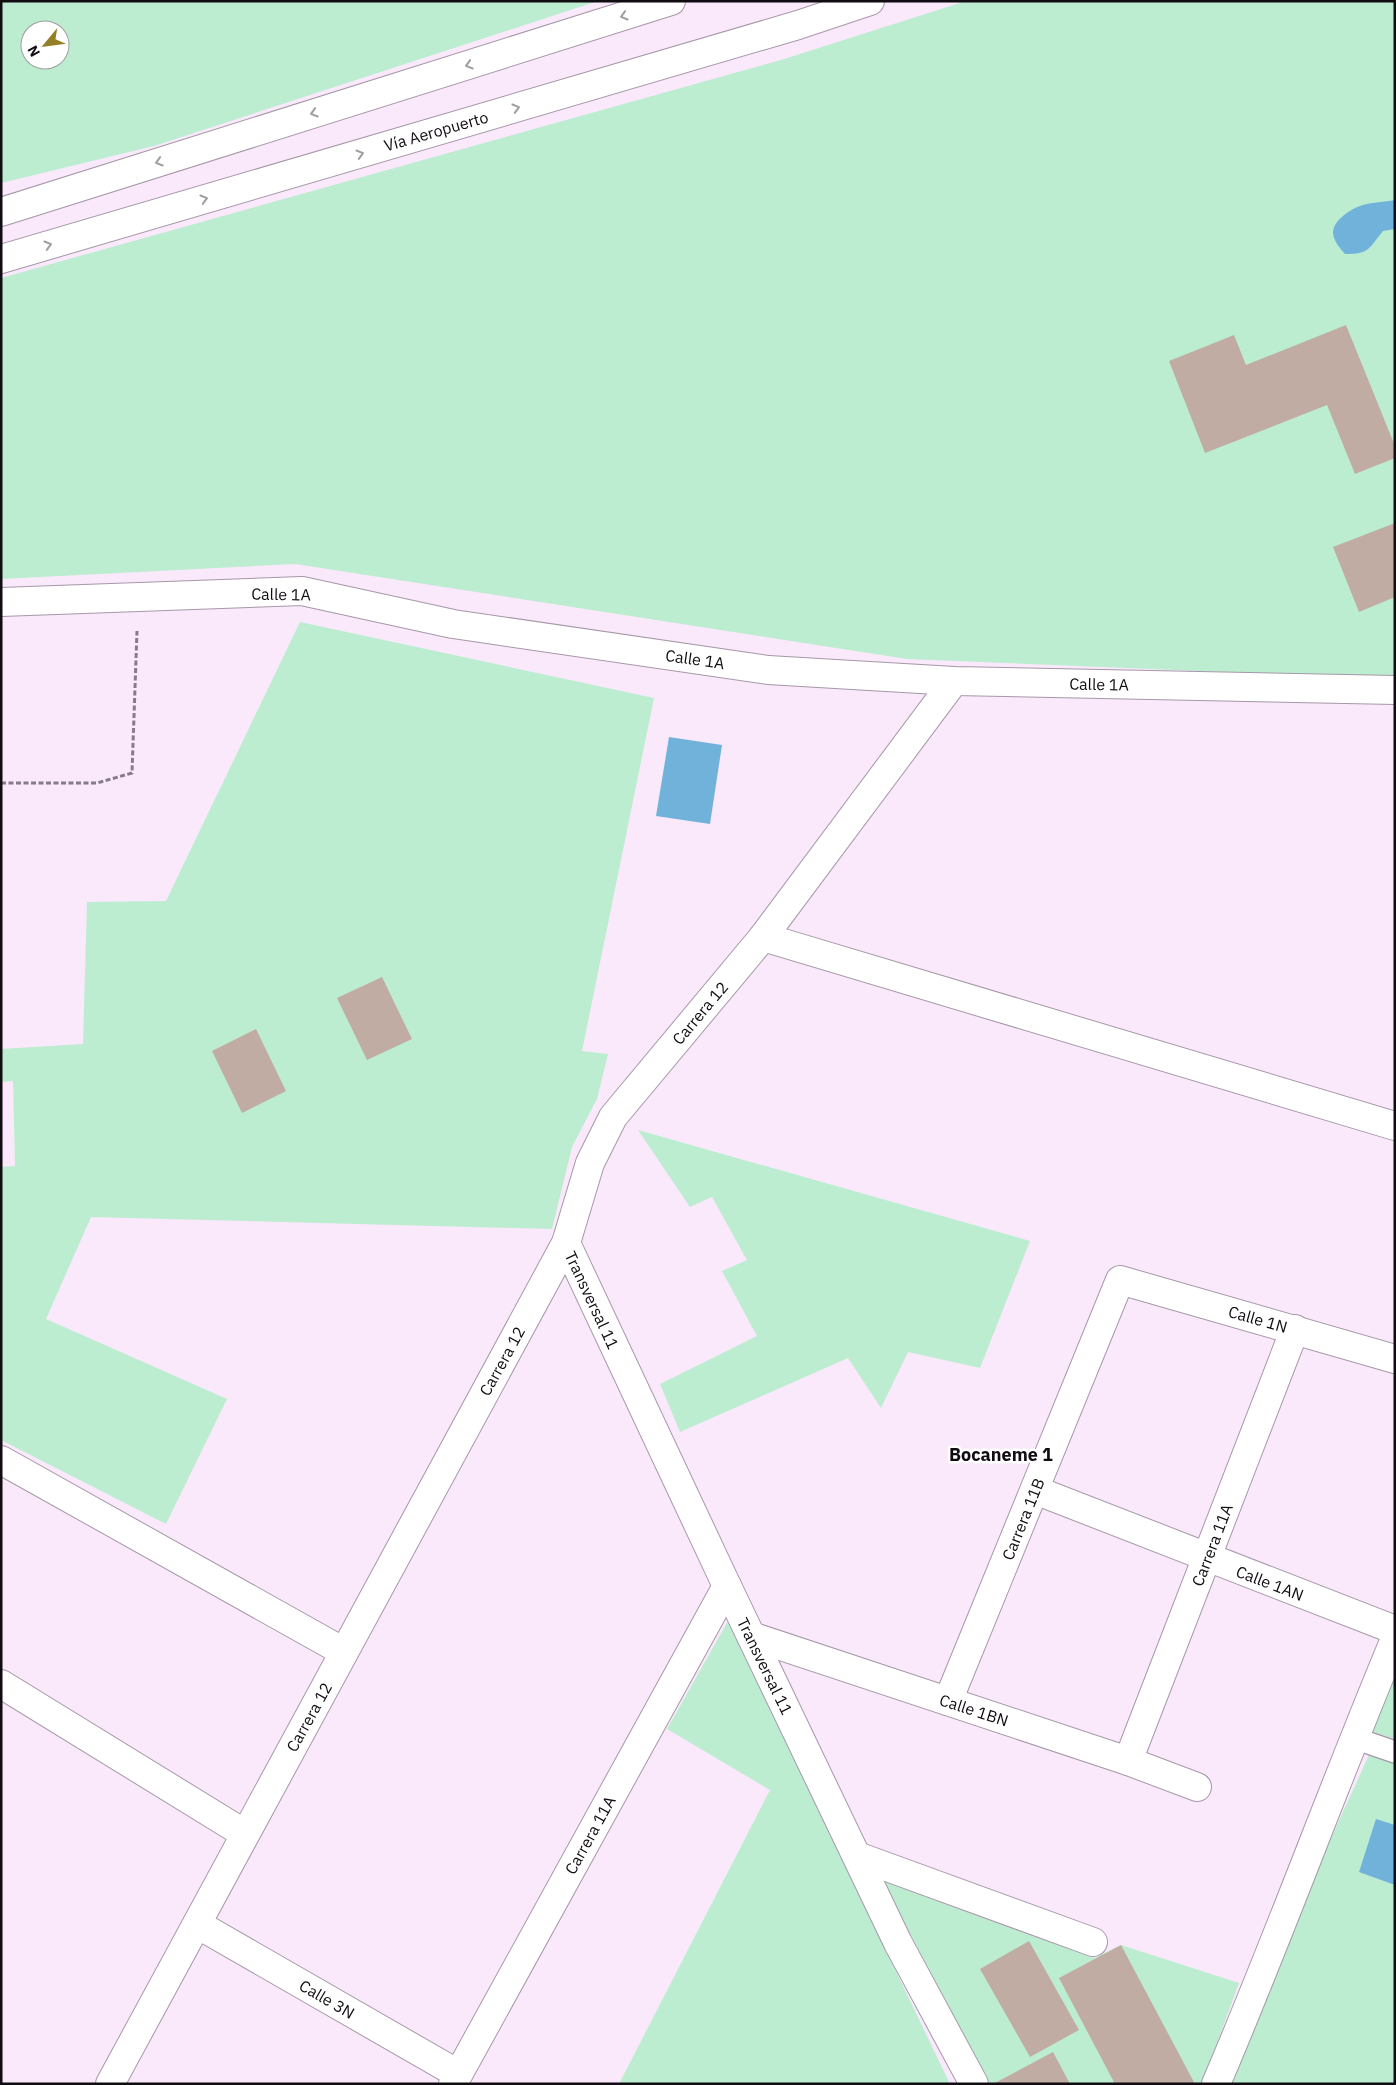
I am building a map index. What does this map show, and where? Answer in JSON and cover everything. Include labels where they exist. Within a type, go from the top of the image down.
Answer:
[{"type":"street","points":[[1,212],[671,1]]},
{"type":"street","name":"Vía Aeropuerto","points":[[1,259],[788,28],[870,1]]},
{"type":"street","name":"Calle 1A","points":[[1,602],[302,591],[453,624],[768,670],[954,681],[1395,690]]},
{"type":"street","name":"Carrera 12","points":[[110,2084],[566,1243],[590,1163],[613,1117],[763,937],[954,681]]},
{"type":"street","points":[[763,937],[1395,1126]]},
{"type":"street","name":"Transversal 11","points":[[566,1243],[726,1586],[858,1856],[898,1943],[974,2084]]},
{"type":"street","name":"Calle 1N","points":[[1120,1280],[1395,1359]]},
{"type":"street","name":"Carrera 11B","points":[[948,1701],[1120,1280]]},
{"type":"street","name":"Carrera 11A","points":[[1128,1761],[1295,1329]]},
{"type":"street","points":[[1,1460],[344,1652]]},
{"type":"street","name":"Calle 1AN","points":[[1035,1490],[1207,1559],[1395,1630]]},
{"type":"street","name":"Carrera 11A","points":[[455,2079],[726,1586]]},
{"type":"street","name":"Calle 1BN","points":[[751,1636],[1128,1761],[1197,1787]]},
{"type":"street","points":[[1216,2084],[1395,1639]]},
{"type":"street","points":[[1,1684],[246,1834]]},
{"type":"street","points":[[858,1856],[1093,1942]]},
{"type":"street","name":"Calle 3N","points":[[197,1924],[455,2079]]},
{"type":"lane","points":[[1354,1738],[1395,1752]]},
{"type":"path","points":[[1,783],[97,783],[132,773],[139,598]]},
{"type":"green space","points":[[1,1],[598,1],[154,146],[1,183]]},
{"type":"green space","points":[[966,1],[1395,1],[1395,679],[907,659],[295,564],[1,579],[1,278],[781,60]]},
{"type":"green space","points":[[300,622],[654,698],[582,1051],[608,1054],[597,1099],[572,1147],[552,1229],[91,1217],[46,1319],[227,1399],[166,1524],[1,1440],[1,1167],[15,1166],[13,1081],[1,1082],[1,1049],[83,1044],[87,902],[166,901]]},
{"type":"green space","points":[[638,1130],[1030,1241],[980,1368],[908,1352],[881,1408],[848,1358],[680,1432],[660,1384],[757,1336],[722,1271],[747,1260],[712,1197],[690,1207]]},
{"type":"green space","points":[[728,1621],[950,2084],[619,2084],[770,1790],[667,1729]]},
{"type":"green space","points":[[1395,1673],[1395,1739],[1370,1731]]},
{"type":"green space","points":[[1369,1755],[1395,1764],[1395,2084],[1229,2084],[1299,1908]]},
{"type":"green space","points":[[882,1881],[1094,1958],[1121,1945],[1239,1983],[1202,2084],[990,2084]]},
{"type":"water","points":[[1395,200],[1395,229],[1383,231],[1371,246],[1364,251],[1345,254],[1336,242],[1333,233],[1340,219],[1359,207],[1371,203]]},
{"type":"water","points":[[669,737],[722,745],[710,824],[656,816]]},
{"type":"water","points":[[1376,1819],[1395,1825],[1395,1885],[1359,1872]]},
{"type":"building","points":[[1346,325],[1395,446],[1395,458],[1355,474],[1327,405],[1205,453],[1169,361],[1234,335],[1246,365]]},
{"type":"building","points":[[1395,523],[1395,597],[1359,612],[1333,547]]},
{"type":"building","points":[[382,977],[412,1039],[367,1060],[337,998]]},
{"type":"building","points":[[256,1029],[286,1091],[242,1113],[212,1051]]},
{"type":"building","points":[[1029,1941],[1079,2030],[1030,2057],[980,1969]]},
{"type":"building","points":[[1121,1945],[1195,2084],[1115,2084],[1059,1978]]},
{"type":"building","points":[[1053,2052],[1070,2084],[993,2084]]},
{"type":"district","name":"Bocaneme 1","points":[[1001,1454]]}]
